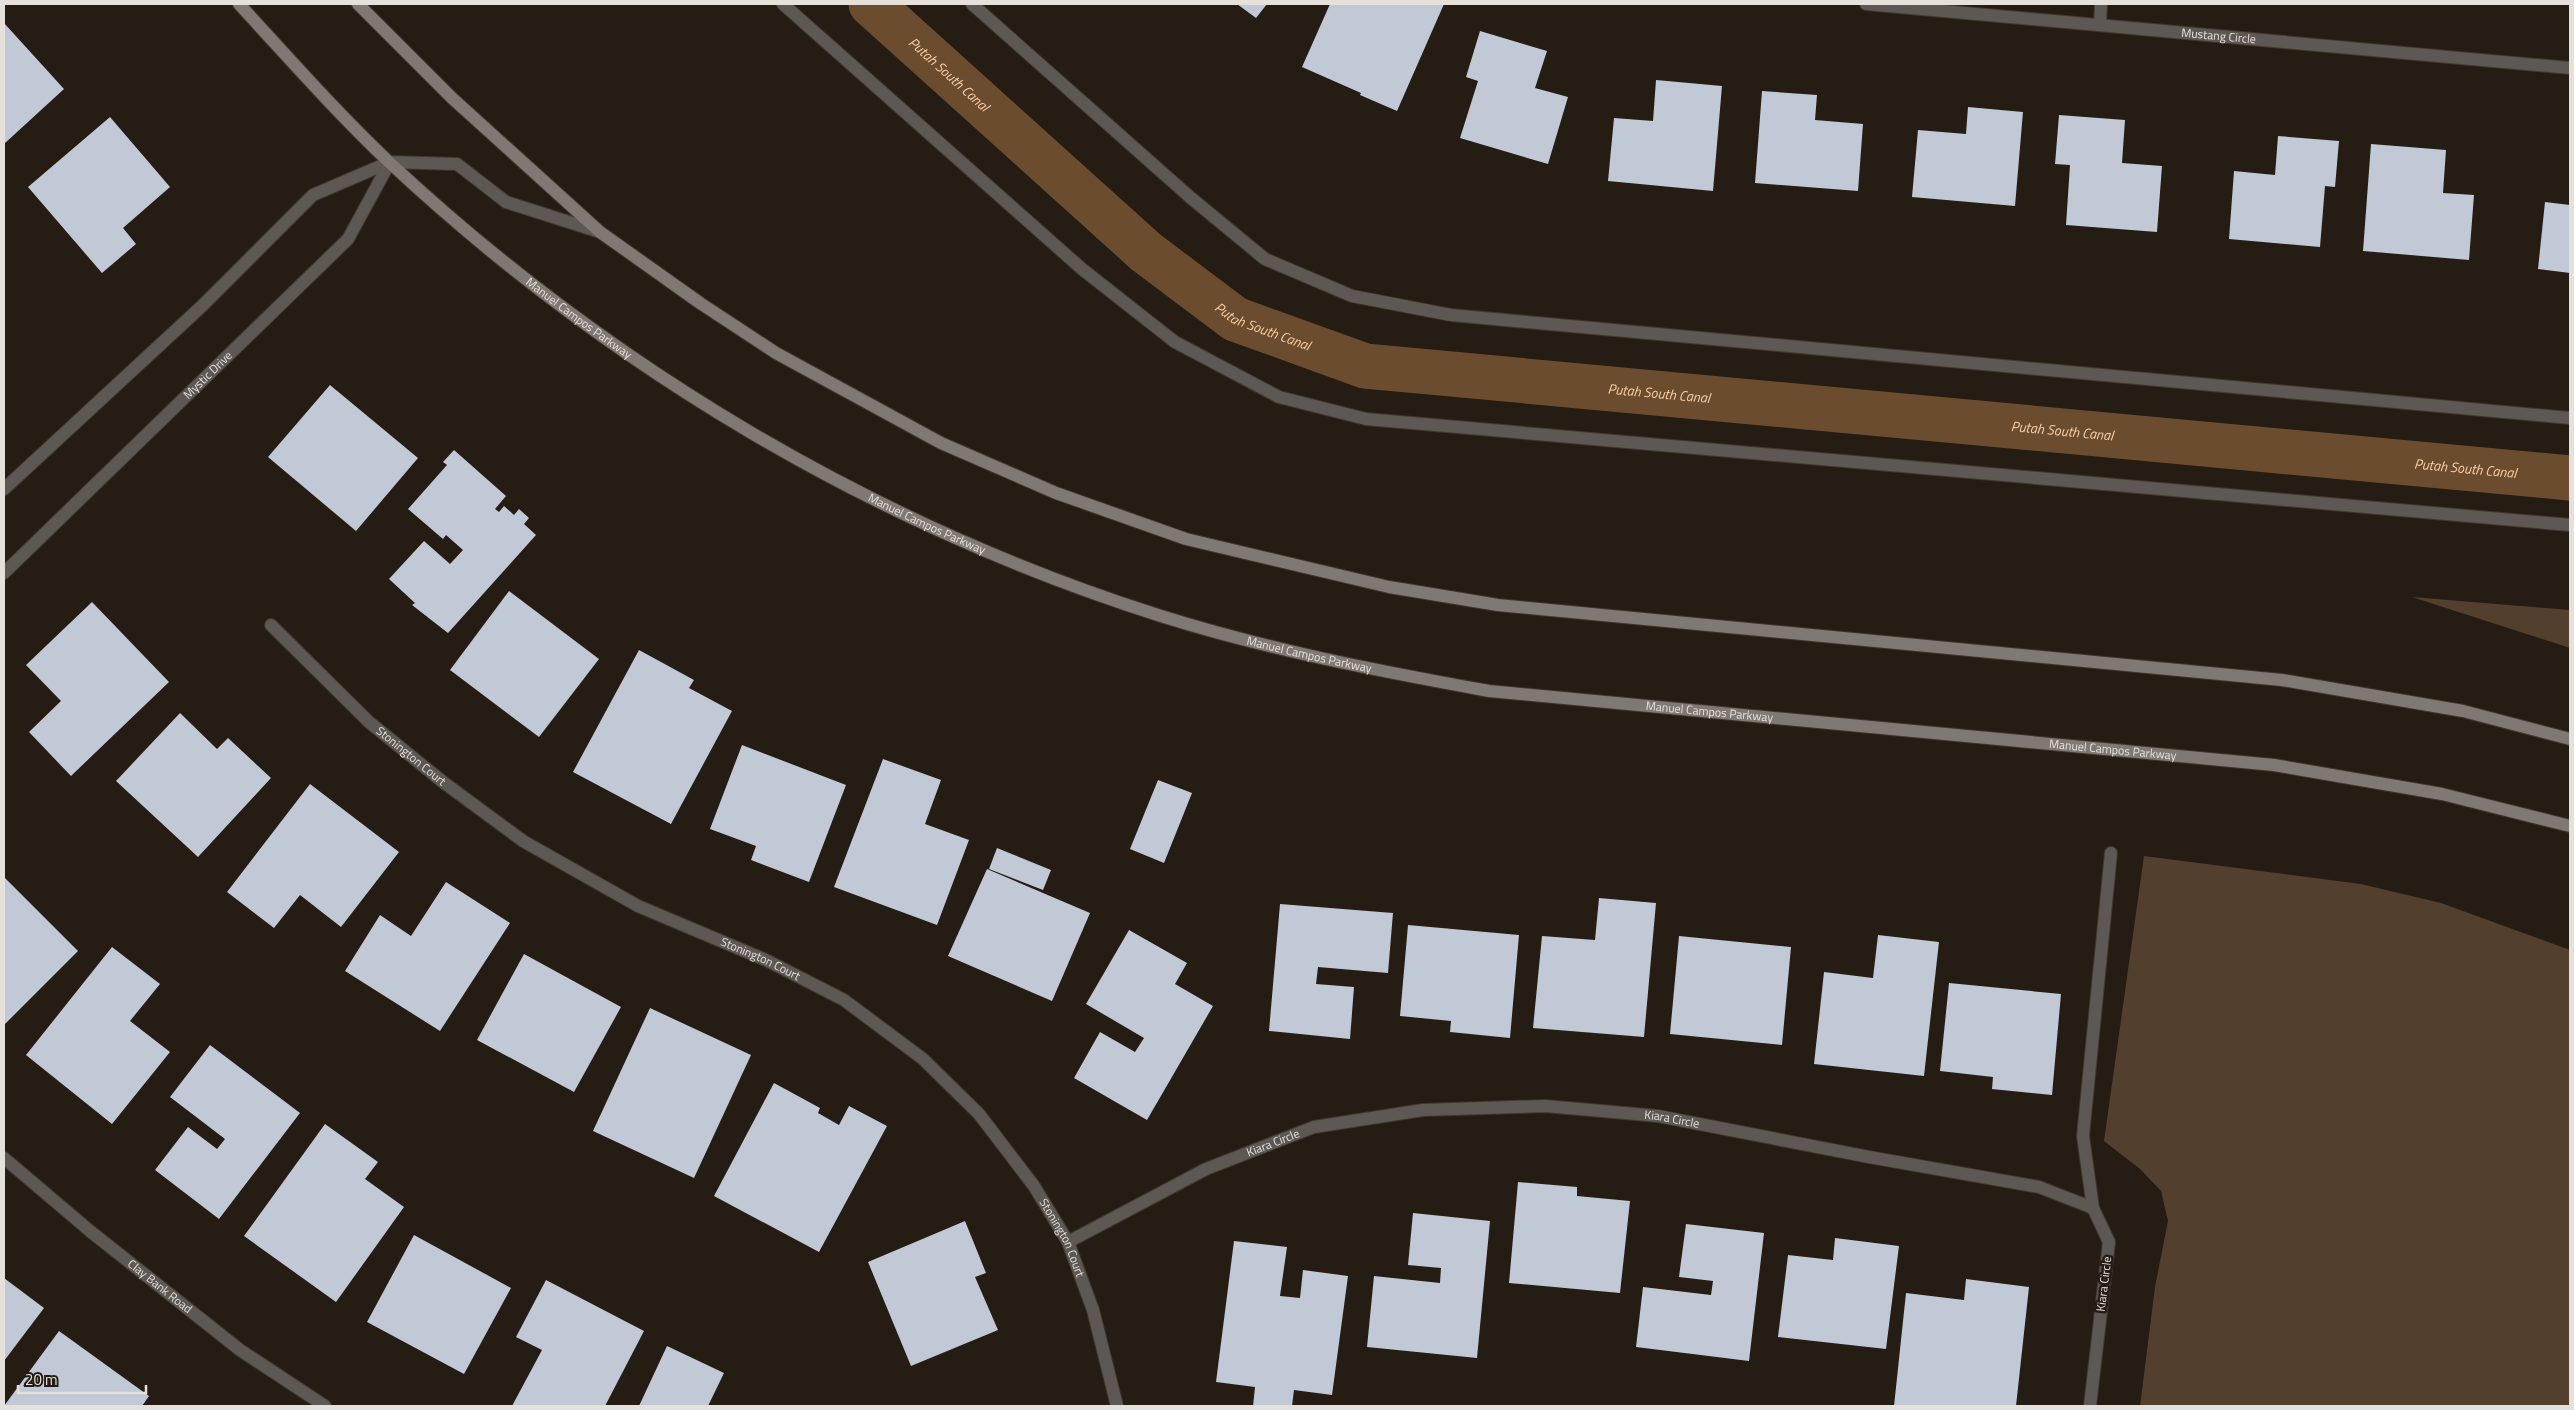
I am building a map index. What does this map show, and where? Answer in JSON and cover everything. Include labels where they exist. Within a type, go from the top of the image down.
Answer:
[{"type":"main road","name":"Manuel Campos Parkway","points":[[238,4],[390,162],[562,307],[670,383],[782,452],[930,527],[1063,582],[1162,616],[1364,669],[1490,690],[2274,765],[2442,794],[2570,826]]},
{"type":"main road","points":[[358,4],[452,98],[600,232],[700,303],[776,353],[942,443],[1056,493],[1186,539],[1389,587],[1498,605],[2282,680],[2463,711],[2570,739]]},
{"type":"street","points":[[783,4],[1082,269],[1174,342],[1279,397],[1366,419],[2570,525]]},
{"type":"street","points":[[972,4],[1191,198],[1265,259],[1352,296],[1451,315],[2570,418]]},
{"type":"street","name":"Mustang Circle","points":[[1866,4],[2570,68]]},
{"type":"street","points":[[2100,25],[2102,4]]},
{"type":"street","points":[[4,489],[202,306],[313,195],[390,162],[457,164],[506,202],[600,232]]},
{"type":"street","name":"Mystic Drive","points":[[4,573],[348,239],[390,162]]},
{"type":"street","name":"Stonington Court","points":[[271,625],[369,722],[442,782],[523,841],[638,906],[766,960],[844,1000],[923,1059],[979,1114],[1034,1186],[1068,1242],[1093,1310],[1117,1406]]},
{"type":"street","points":[[2093,1208],[2084,1136],[2111,853]]},
{"type":"street","name":"Kiara Circle","points":[[1068,1242],[1206,1169],[1314,1127],[1423,1110],[1545,1106],[1658,1116],[1869,1157],[2039,1186],[2093,1208],[2109,1242],[2090,1406]]},
{"type":"street","name":"Clay Bank Road","points":[[4,1158],[90,1231],[240,1350],[325,1406]]},
{"type":"shaded area","points":[[2412,597],[2570,610],[2570,648]]},
{"type":"shaded area","points":[[2144,856],[2361,884],[2441,903],[2570,950],[2570,1406],[2140,1406],[2155,1287],[2168,1221],[2161,1191],[2140,1169],[2104,1141]]},
{"type":"building","points":[[1237,4],[1267,4],[1256,18]]},
{"type":"building","points":[[1330,4],[1444,4],[1397,111],[1302,67]]},
{"type":"building","points":[[4,23],[64,89],[4,144]]},
{"type":"building","points":[[1480,31],[1547,51],[1535,88],[1568,97],[1548,164],[1460,138],[1478,81],[1466,77]]},
{"type":"building","points":[[1656,80],[1722,86],[1713,191],[1608,181],[1614,118],[1653,121]]},
{"type":"building","points":[[1762,91],[1817,95],[1815,120],[1863,124],[1858,191],[1755,183]]},
{"type":"building","points":[[1968,107],[2023,112],[2015,206],[1912,197],[1918,130],[1966,134]]},
{"type":"building","points":[[2059,115],[2125,120],[2122,163],[2162,166],[2157,232],[2066,225],[2070,165],[2055,164]]},
{"type":"building","points":[[110,117],[170,187],[123,228],[136,244],[102,273],[28,187]]},
{"type":"building","points":[[2278,136],[2339,141],[2335,187],[2325,186],[2320,247],[2229,239],[2234,171],[2275,175]]},
{"type":"building","points":[[2371,144],[2446,150],[2443,193],[2474,195],[2469,260],[2363,251]]},
{"type":"building","points":[[2545,202],[2570,205],[2570,273],[2538,269]]},
{"type":"building","points":[[330,385],[418,458],[356,531],[268,457]]},
{"type":"building","points":[[454,450],[506,496],[495,509],[499,512],[504,506],[514,515],[519,509],[529,518],[524,524],[536,535],[448,633],[412,605],[415,603],[389,579],[424,541],[450,564],[463,550],[446,535],[443,539],[408,509],[447,465],[443,462]]},
{"type":"building","points":[[509,591],[599,659],[539,737],[450,670]]},
{"type":"building","points":[[92,602],[169,682],[71,776],[29,732],[61,701],[26,665]]},
{"type":"building","points":[[639,650],[694,680],[689,688],[732,711],[671,824],[573,772]]},
{"type":"building","points":[[180,713],[217,749],[228,738],[271,778],[198,857],[116,781]]},
{"type":"building","points":[[742,745],[846,785],[809,882],[751,860],[756,846],[710,829]]},
{"type":"building","points":[[883,759],[941,780],[925,824],[969,840],[937,925],[834,887]]},
{"type":"building","points":[[1158,780],[1192,793],[1164,863],[1130,849]]},
{"type":"building","points":[[310,784],[399,852],[341,927],[300,895],[274,928],[227,892]]},
{"type":"building","points":[[997,848],[1051,870],[1043,890],[989,869]]},
{"type":"building","points":[[987,869],[1090,913],[1052,1001],[948,956]]},
{"type":"building","points":[[4,877],[78,951],[4,1025]]},
{"type":"building","points":[[446,882],[510,923],[440,1031],[345,971],[380,915],[411,936]]},
{"type":"building","points":[[1599,898],[1656,903],[1644,1037],[1533,1028],[1542,936],[1595,940]]},
{"type":"building","points":[[1280,904],[1393,913],[1388,973],[1318,967],[1316,984],[1354,987],[1350,1039],[1269,1031]]},
{"type":"building","points":[[1408,925],[1519,935],[1510,1038],[1450,1032],[1451,1021],[1400,1016]]},
{"type":"building","points":[[1129,930],[1187,963],[1175,984],[1213,1006],[1147,1120],[1074,1078],[1100,1032],[1135,1052],[1144,1038],[1086,1004]]},
{"type":"building","points":[[1878,935],[1939,942],[1924,1076],[1814,1064],[1824,972],[1873,978]]},
{"type":"building","points":[[1679,936],[1791,947],[1782,1045],[1670,1034]]},
{"type":"building","points":[[112,947],[160,984],[130,1021],[170,1052],[112,1124],[26,1055]]},
{"type":"building","points":[[524,954],[621,1007],[574,1092],[477,1040]]},
{"type":"building","points":[[1949,983],[2061,994],[2052,1095],[1992,1089],[1993,1077],[1940,1071]]},
{"type":"building","points":[[650,1008],[751,1055],[694,1178],[593,1131]]},
{"type":"building","points":[[210,1045],[300,1113],[219,1219],[155,1170],[188,1127],[217,1149],[225,1139],[170,1097]]},
{"type":"building","points":[[774,1083],[820,1108],[818,1113],[839,1125],[849,1106],[887,1126],[819,1252],[714,1196]]},
{"type":"building","points":[[325,1124],[378,1162],[365,1179],[404,1207],[336,1302],[244,1236]]},
{"type":"building","points":[[1518,1182],[1577,1187],[1577,1196],[1630,1201],[1620,1293],[1509,1283]]},
{"type":"building","points":[[1413,1213],[1490,1221],[1477,1358],[1367,1347],[1374,1276],[1440,1283],[1441,1268],[1408,1265]]},
{"type":"building","points":[[965,1221],[986,1273],[975,1277],[998,1330],[911,1366],[868,1262]]},
{"type":"building","points":[[1686,1224],[1764,1233],[1749,1361],[1636,1347],[1643,1287],[1711,1295],[1713,1281],[1679,1277]]},
{"type":"building","points":[[414,1235],[511,1288],[464,1374],[367,1322]]},
{"type":"building","points":[[1835,1238],[1899,1246],[1886,1349],[1778,1337],[1788,1255],[1833,1260]]},
{"type":"building","points":[[1234,1241],[1287,1247],[1280,1296],[1300,1298],[1303,1270],[1348,1276],[1332,1395],[1294,1390],[1292,1406],[1253,1406],[1255,1387],[1216,1382]]},
{"type":"building","points":[[4,1278],[44,1308],[4,1361]]},
{"type":"building","points":[[1966,1279],[2029,1287],[2016,1406],[1894,1406],[1906,1293],[1964,1300]]},
{"type":"building","points":[[546,1280],[644,1331],[605,1406],[512,1406],[542,1350],[516,1337]]},
{"type":"building","points":[[59,1331],[149,1396],[142,1406],[4,1406]]},
{"type":"building","points":[[667,1346],[724,1373],[708,1406],[639,1406]]},
{"type":"waterway","name":"Putah South Canal","points":[[871,4],[1146,252],[1235,319],[1365,366],[2570,478]]}]
